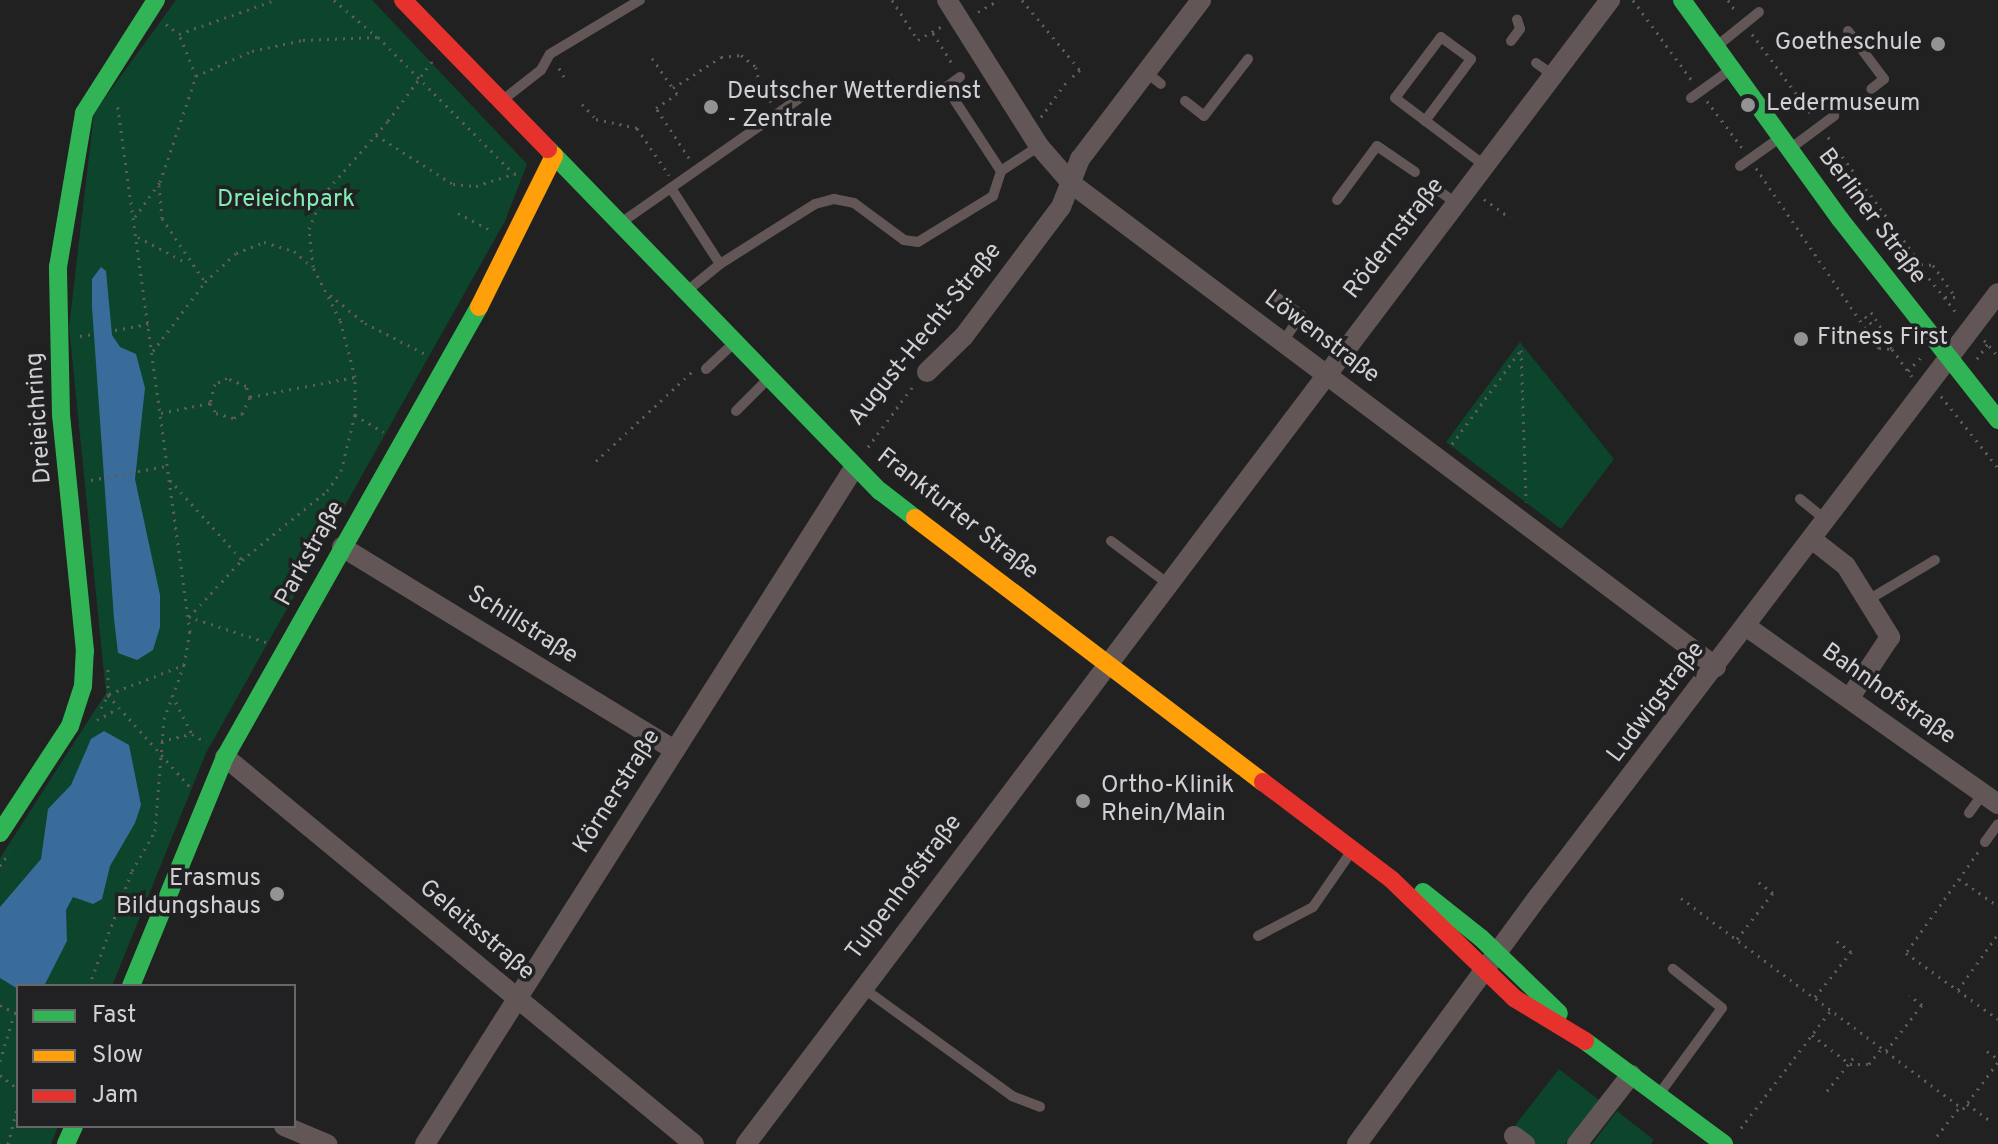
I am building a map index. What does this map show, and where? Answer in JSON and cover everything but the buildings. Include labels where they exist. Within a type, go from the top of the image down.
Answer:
[{"type":"main road","name":"Dreieichring","points":[[0,833],[70,726],[83,686],[85,651],[61,415],[59,257],[84,113],[156,0]]},
{"type":"main road","name":"Frankfurter Straße","points":[[403,0],[854,468],[1392,880],[1483,974],[1546,1021],[1589,1044],[1724,1144]]},
{"type":"main road","name":"Berliner Straße","points":[[1682,0],[1785,143],[1998,420]]},
{"type":"main road","name":"Parkstraße","points":[[132,984],[225,757],[500,269],[554,156]]},
{"type":"main road","name":"Frankfurter Straße","points":[[1392,880],[1426,894],[1498,953],[1589,1044]]},
{"type":"street","name":"Löwenstraße","points":[[947,0],[1035,140],[1072,184],[1716,667]]},
{"type":"street","name":"August-Hecht-Straße","points":[[927,372],[964,336],[1072,184],[1080,159],[1153,78],[1201,0]]},
{"type":"street","name":"Rödernstraße","points":[[1106,663],[1176,582],[1455,194],[1484,165],[1544,69],[1610,0]]},
{"type":"street","name":"Ludwigstraße","points":[[1357,1144],[1998,293]]},
{"type":"street","name":"Körnerstraße","points":[[425,1144],[854,468]]},
{"type":"street","points":[[1813,540],[1846,566],[1890,637],[1849,699]]},
{"type":"street","name":"Schillstraße","points":[[342,547],[675,750]]},
{"type":"street","name":"Bahnhofstraße","points":[[1747,627],[1990,799]]},
{"type":"street","name":"Tulpenhofstraße","points":[[746,1144],[1106,663]]},
{"type":"street","name":"Geleitsstraße","points":[[225,757],[694,1144]]},
{"type":"street","points":[[1577,1144],[1631,1075]]},
{"type":"street","points":[[289,1128],[327,1144]]},
{"type":"lane","points":[[501,102],[541,70],[550,54],[640,0]]},
{"type":"lane","points":[[1715,47],[1746,26],[1759,12]]},
{"type":"lane","points":[[1511,41],[1520,29],[1517,19]]},
{"type":"lane","points":[[1848,31],[1884,79],[1871,89]]},
{"type":"lane","points":[[1425,121],[1471,59],[1441,37],[1395,98],[1425,121],[1484,165]]},
{"type":"lane","points":[[1185,101],[1204,116],[1248,59]]},
{"type":"lane","points":[[1691,98],[1732,69]]},
{"type":"lane","points":[[960,77],[946,87],[1001,171]]},
{"type":"lane","points":[[620,224],[770,123],[779,111],[813,89]]},
{"type":"lane","points":[[1740,166],[1834,116]]},
{"type":"lane","points":[[685,292],[720,264],[815,204],[834,199],[854,203],[904,240],[918,242],[993,196],[1001,171],[1035,140]]},
{"type":"lane","points":[[1337,200],[1377,146],[1415,172]]},
{"type":"lane","points":[[673,187],[720,264]]},
{"type":"lane","points":[[1275,296],[1301,315],[1283,342]]},
{"type":"lane","points":[[704,366],[734,343]]},
{"type":"lane","points":[[736,411],[768,379]]},
{"type":"lane","points":[[1800,499],[1827,521]]},
{"type":"lane","points":[[1111,541],[1176,582]]},
{"type":"lane","points":[[1868,600],[1935,560]]},
{"type":"lane","points":[[1969,813],[1990,799]]},
{"type":"lane","points":[[1985,842],[1998,824]]},
{"type":"lane","points":[[1258,936],[1313,907],[1352,850]]},
{"type":"lane","points":[[1659,1095],[1722,1008],[1673,969]]},
{"type":"lane","points":[[863,988],[1012,1096],[1040,1107]]},
{"type":"path","points":[[179,34],[275,0]]},
{"type":"path","points":[[334,0],[378,37],[514,174]]},
{"type":"path","points":[[892,0],[918,40],[940,27]]},
{"type":"path","points":[[961,22],[999,0]]},
{"type":"path","points":[[1022,0],[1080,70],[1072,77]]},
{"type":"path","points":[[1633,0],[1750,159],[1879,348],[1892,349]]},
{"type":"path","points":[[1728,0],[1921,264],[1933,265],[1955,297],[1942,297]]},
{"type":"path","points":[[135,217],[160,182],[197,87],[196,76],[179,34],[164,22]]},
{"type":"path","points":[[932,32],[960,77]]},
{"type":"path","points":[[196,76],[275,44],[378,37]]},
{"type":"path","points":[[673,88],[721,57],[741,55],[756,67],[760,88],[779,111]]},
{"type":"path","points":[[652,58],[677,94],[656,108],[697,171]]},
{"type":"path","points":[[189,617],[242,560],[327,491],[341,471],[355,415],[355,377],[340,320],[313,267],[309,229],[323,195],[376,135],[433,60]]},
{"type":"path","points":[[1035,140],[1067,81]]},
{"type":"path","points":[[90,984],[132,871],[155,831],[161,741],[172,695],[184,665],[189,617],[116,91],[107,104]]},
{"type":"path","points":[[582,104],[596,119],[637,128],[673,187]]},
{"type":"path","points":[[376,135],[453,184],[476,186],[527,170]]},
{"type":"path","points":[[160,182],[159,212],[189,265],[205,282]]},
{"type":"path","points":[[1455,194],[1510,218]]},
{"type":"path","points":[[458,213],[500,236]]},
{"type":"path","points":[[138,237],[189,265]]},
{"type":"path","points":[[152,352],[205,282],[236,253],[264,242],[294,251],[313,267],[342,308],[431,357]]},
{"type":"path","points":[[1924,272],[1942,297],[1964,319]]},
{"type":"path","points":[[1871,312],[1913,378],[1924,380]]},
{"type":"path","points":[[1865,316],[1890,343]]},
{"type":"path","points":[[76,324],[78,351]]},
{"type":"path","points":[[115,330],[148,324]]},
{"type":"path","points":[[1981,337],[1998,356]]},
{"type":"path","points":[[1440,460],[1521,350],[1526,525]]},
{"type":"path","points":[[596,461],[704,366]]},
{"type":"path","name":"August-Hecht-Straße","points":[[854,468],[908,390],[927,372]]},
{"type":"path","points":[[250,397],[246,386],[227,378],[215,384],[210,403],[216,413],[234,418],[250,397],[355,377]]},
{"type":"path","points":[[1938,393],[1998,468]]},
{"type":"path","points":[[161,413],[210,403]]},
{"type":"path","points":[[355,415],[388,435]]},
{"type":"path","points":[[87,468],[88,480],[168,465]]},
{"type":"path","points":[[170,480],[242,560]]},
{"type":"path","points":[[189,617],[284,651]]},
{"type":"path","points":[[184,665],[108,695],[117,709],[193,791]]},
{"type":"path","points":[[172,695],[192,734],[200,738]]},
{"type":"path","points":[[90,724],[117,709]]},
{"type":"path","points":[[161,741],[192,734]]},
{"type":"path","points":[[1985,842],[1906,953],[1998,1019]]},
{"type":"path","points":[[1959,879],[1998,906]]},
{"type":"path","points":[[1737,939],[1773,893],[1757,881]]},
{"type":"path","points":[[1681,898],[1960,1107]]},
{"type":"path","points":[[1958,990],[1998,934]]},
{"type":"path","points":[[1814,998],[1851,952],[1833,938]]},
{"type":"path","points":[[1812,1035],[1849,1063],[1869,1064],[1922,1005],[1909,995]]},
{"type":"path","points":[[0,1005],[16,1014],[0,1061]]},
{"type":"path","points":[[1741,1128],[1831,1010]]},
{"type":"path","points":[[1937,1136],[1960,1107],[1967,1104],[1998,1061],[1987,1051]]},
{"type":"path","points":[[1827,1091],[1857,1053]]},
{"type":"path","points":[[1,1074],[16,1087]]},
{"type":"path","points":[[1967,1104],[1988,1119]]},
{"type":"path","points":[[8,1144],[16,1113]]},
{"type":"green space","name":"Dreieichpark","points":[[176,0],[372,0],[527,164],[505,221],[206,753],[113,984],[16,984],[16,1128],[57,1128],[51,1144],[0,1144],[0,858],[106,693],[69,327],[94,113]]},
{"type":"green space","points":[[1520,342],[1614,459],[1561,529],[1446,442]]},
{"type":"green space","points":[[1559,1069],[1599,1100],[1565,1144],[1533,1144],[1513,1128]]},
{"type":"green space","points":[[1617,1111],[1654,1140],[1651,1144],[1592,1144]]},
{"type":"water","points":[[101,267],[106,271],[112,335],[120,347],[136,354],[145,388],[135,479],[160,595],[160,627],[153,650],[137,660],[118,653],[114,619],[92,307],[92,279]]},
{"type":"water","points":[[104,731],[129,745],[141,805],[135,823],[110,866],[102,899],[93,904],[73,897],[66,910],[67,941],[45,984],[16,984],[16,988],[0,978],[0,907],[41,859],[48,809],[71,785],[91,739]]},
{"type":"traffic: fast","points":[[0,833],[70,726],[83,686],[85,651],[61,415],[58,267],[84,113],[156,0]]},
{"type":"traffic: fast","points":[[1682,0],[1840,219],[1998,420]]},
{"type":"traffic: fast","points":[[548,149],[880,491],[915,518]]},
{"type":"traffic: fast","points":[[132,984],[225,757],[479,307]]},
{"type":"traffic: fast","points":[[1423,892],[1481,938],[1559,1013]]},
{"type":"traffic: fast","points":[[1585,1041],[1724,1144]]},
{"type":"traffic: fast","points":[[66,1144],[73,1128]]},
{"type":"traffic: slow","points":[[479,307],[554,156]]},
{"type":"traffic: slow","points":[[915,518],[1263,782]]},
{"type":"traffic: jam","points":[[403,0],[548,149]]},
{"type":"traffic: jam","points":[[1263,782],[1392,880],[1514,998],[1585,1041]]},
{"type":"place","name":"Goetheschule","points":[[1938,44]]},
{"type":"place","name":"Ledermuseum","points":[[1748,105]]},
{"type":"place","name":"Deutscher Wetterdienst - Zentrale","points":[[711,107]]},
{"type":"place","name":"Fitness First","points":[[1801,339]]},
{"type":"place","name":"Ortho-Klinik Rhein/Main","points":[[1083,801]]},
{"type":"place","name":"Erasmus Bildungshaus","points":[[277,894]]}]
